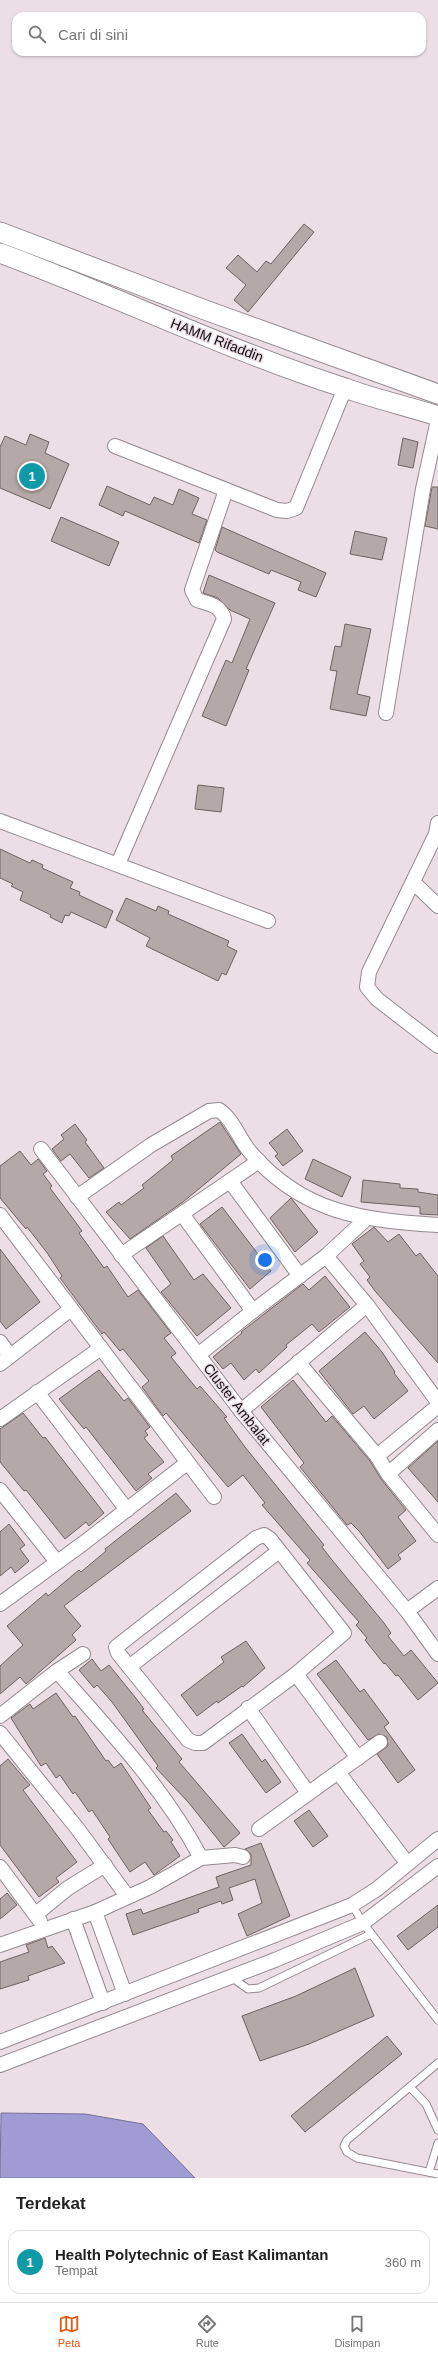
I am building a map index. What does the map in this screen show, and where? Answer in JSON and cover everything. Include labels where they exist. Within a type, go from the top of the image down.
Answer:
[{"type":"main road","name":"HAMM Rifaddin","points":[[0,232],[205,310],[438,394]]},
{"type":"main road","name":"HAMM Rifaddin","points":[[0,253],[65,277],[206,336],[345,388],[438,416]]},
{"type":"street","points":[[114,446],[277,510],[288,511],[296,508],[345,388]]},
{"type":"street","points":[[386,714],[423,489],[438,420]]},
{"type":"street","points":[[118,864],[224,619],[223,612],[218,607],[197,600],[192,590],[226,490]]},
{"type":"street","points":[[0,821],[268,921]]},
{"type":"street","points":[[438,823],[436,834],[414,882],[369,972],[367,986],[377,999],[438,1046]]},
{"type":"street","points":[[414,882],[438,906]]},
{"type":"street","points":[[77,1196],[151,1145],[209,1111],[219,1110],[226,1114],[251,1153],[259,1161],[283,1184],[314,1202],[344,1214],[436,1228]]},
{"type":"street","name":"Cluster Ambalat","points":[[41,1149],[241,1410],[407,1611],[438,1654]]},
{"type":"street","points":[[121,1255],[259,1161]]},
{"type":"street","points":[[230,1181],[300,1276]]},
{"type":"street","points":[[182,1214],[252,1311]]},
{"type":"street","points":[[0,1215],[214,1497]]},
{"type":"street","points":[[198,1355],[252,1311],[326,1256],[367,1218]]},
{"type":"street","points":[[326,1256],[367,1305],[438,1402]]},
{"type":"street","points":[[241,1410],[367,1305]]},
{"type":"street","points":[[0,1342],[5,1360],[71,1308]]},
{"type":"street","points":[[0,1419],[101,1348]]},
{"type":"street","points":[[298,1362],[377,1456],[388,1474],[438,1535]]},
{"type":"street","points":[[38,1392],[127,1510]]},
{"type":"street","points":[[377,1456],[438,1406]]},
{"type":"street","points":[[388,1474],[438,1430]]},
{"type":"street","points":[[0,1604],[188,1463]]},
{"type":"street","points":[[0,1490],[56,1562]]},
{"type":"street","points":[[264,1535],[270,1539],[279,1550],[344,1633],[296,1674],[248,1708],[203,1743],[195,1743],[188,1740],[118,1653],[116,1647],[120,1642],[256,1538],[264,1535]]},
{"type":"street","points":[[129,1667],[279,1550]]},
{"type":"street","points":[[407,1611],[438,1588]]},
{"type":"street","points":[[0,1716],[57,1671],[83,1654]]},
{"type":"street","points":[[57,1671],[135,1760],[190,1838],[201,1858]]},
{"type":"street","points":[[296,1674],[358,1758]]},
{"type":"street","points":[[248,1708],[308,1792]]},
{"type":"street","points":[[0,1732],[105,1864],[127,1896]]},
{"type":"street","points":[[259,1829],[308,1792],[380,1742]]},
{"type":"street","points":[[338,1772],[407,1863]]},
{"type":"street","points":[[0,2042],[352,1905],[377,1889],[438,1839]]},
{"type":"street","points":[[0,1945],[45,1928],[95,1912],[127,1896],[150,1887],[201,1858],[235,1855],[243,1857]]},
{"type":"street","points":[[36,1914],[68,1888],[105,1864]]},
{"type":"street","points":[[0,2065],[231,1977],[367,1929],[438,1866]]},
{"type":"street","points":[[0,1868],[45,1928]]},
{"type":"street","points":[[95,1912],[125,1994]]},
{"type":"street","points":[[73,1920],[103,2003]]},
{"type":"lane","points":[[352,1905],[367,1929],[438,2020]]},
{"type":"lane","points":[[231,1977],[248,1989],[259,1988],[367,1929]]},
{"type":"lane","points":[[438,2063],[347,2140],[344,2146],[347,2152],[356,2158],[438,2174]]},
{"type":"lane","points":[[410,2087],[426,2104],[438,2130]]},
{"type":"lane","points":[[429,2172],[438,2143]]},
{"type":"shaded area","points":[[1,2113],[85,2114],[143,2124],[195,2178],[0,2178]]},
{"type":"building","points":[[304,224],[314,232],[248,312],[234,300],[246,285],[226,268],[238,255],[257,272],[266,261],[271,264]]},
{"type":"building","points":[[30,434],[49,442],[45,453],[69,464],[50,509],[0,488],[0,447],[5,436],[26,445]]},
{"type":"building","points":[[403,438],[418,442],[413,468],[398,465]]},
{"type":"building","points":[[107,486],[150,505],[154,497],[173,505],[179,489],[199,498],[192,514],[207,520],[199,543],[125,511],[123,516],[99,505]]},
{"type":"building","points":[[432,487],[438,487],[438,529],[425,526]]},
{"type":"building","points":[[61,517],[119,542],[109,566],[51,541]]},
{"type":"building","points":[[222,527],[326,573],[316,597],[298,590],[301,582],[271,570],[269,574],[217,552],[215,550]]},
{"type":"building","points":[[355,531],[387,538],[382,560],[350,554]]},
{"type":"building","points":[[209,575],[275,603],[246,669],[249,670],[226,726],[202,716],[226,660],[232,663],[250,619],[230,610],[218,598],[203,593]]},
{"type":"building","points":[[345,624],[371,629],[357,694],[370,697],[366,716],[330,709],[337,671],[330,670],[335,646],[341,647]]},
{"type":"building","points":[[198,785],[224,788],[221,812],[195,809]]},
{"type":"building","points":[[0,849],[30,863],[32,860],[43,865],[42,868],[73,882],[70,888],[80,892],[79,895],[113,911],[106,928],[71,912],[69,916],[65,915],[62,923],[50,917],[51,915],[20,900],[23,892],[11,886],[13,884],[0,878]]},
{"type":"building","points":[[126,898],[156,911],[158,906],[169,911],[168,914],[229,941],[227,946],[237,951],[226,975],[222,973],[218,981],[146,946],[150,938],[116,920]]},
{"type":"building","points":[[220,1122],[241,1154],[183,1202],[130,1239],[106,1212],[119,1202],[121,1205],[144,1188],[142,1185],[173,1160],[171,1156]]},
{"type":"building","points":[[75,1124],[87,1140],[85,1142],[104,1168],[89,1178],[70,1154],[61,1161],[52,1149],[64,1139],[61,1135]]},
{"type":"building","points":[[287,1129],[303,1151],[283,1166],[275,1156],[278,1154],[269,1143]]},
{"type":"building","points":[[20,1151],[31,1165],[38,1159],[47,1171],[43,1174],[52,1186],[50,1188],[82,1231],[79,1233],[104,1268],[107,1266],[128,1297],[138,1290],[171,1333],[164,1338],[176,1353],[171,1357],[197,1389],[200,1386],[227,1417],[224,1418],[245,1447],[324,1545],[322,1547],[332,1560],[384,1623],[391,1633],[388,1636],[404,1656],[411,1650],[438,1683],[418,1700],[398,1675],[396,1676],[385,1663],[384,1664],[365,1640],[367,1638],[356,1625],[359,1622],[307,1563],[310,1560],[262,1505],[265,1503],[243,1475],[228,1487],[166,1413],[163,1416],[142,1387],[149,1381],[123,1349],[120,1351],[104,1332],[102,1334],[60,1278],[62,1276],[48,1254],[27,1227],[26,1229],[0,1198],[0,1166]]},
{"type":"building","points":[[313,1159],[351,1177],[342,1197],[305,1179]]},
{"type":"building","points":[[363,1180],[400,1184],[400,1188],[418,1189],[418,1192],[438,1195],[438,1215],[420,1214],[420,1207],[361,1202]]},
{"type":"building","points":[[291,1198],[318,1232],[295,1252],[270,1218]]},
{"type":"building","points":[[222,1207],[271,1271],[250,1289],[200,1224]]},
{"type":"building","points":[[374,1227],[388,1242],[399,1234],[416,1256],[420,1253],[438,1276],[438,1363],[367,1280],[370,1277],[360,1264],[364,1261],[352,1244]]},
{"type":"building","points":[[163,1236],[194,1280],[203,1274],[231,1308],[197,1336],[161,1292],[171,1284],[146,1248]]},
{"type":"building","points":[[0,1249],[40,1302],[6,1329],[0,1321]]},
{"type":"building","points":[[325,1276],[350,1307],[319,1332],[312,1324],[286,1345],[287,1347],[259,1373],[256,1369],[244,1380],[231,1363],[223,1369],[213,1357],[242,1333],[241,1332],[303,1284],[309,1290]]},
{"type":"building","points":[[365,1332],[382,1352],[395,1372],[394,1373],[408,1391],[374,1419],[364,1406],[353,1414],[319,1371]]},
{"type":"building","points":[[99,1370],[124,1401],[128,1398],[150,1427],[145,1431],[148,1435],[144,1438],[164,1462],[148,1474],[152,1478],[136,1491],[86,1427],[84,1429],[59,1399]]},
{"type":"building","points":[[293,1380],[326,1422],[332,1416],[370,1461],[381,1479],[406,1510],[398,1517],[416,1541],[398,1555],[401,1559],[388,1569],[359,1531],[351,1523],[347,1525],[300,1467],[304,1463],[261,1407]]},
{"type":"building","points":[[23,1413],[43,1438],[45,1437],[104,1513],[89,1526],[86,1522],[65,1539],[26,1490],[24,1491],[0,1462],[0,1429]]},
{"type":"building","points":[[438,1441],[438,1502],[408,1468]]},
{"type":"building","points":[[176,1493],[191,1511],[64,1606],[81,1626],[72,1635],[76,1640],[26,1684],[20,1677],[0,1694],[0,1666],[23,1645],[7,1626],[46,1593],[48,1596],[79,1570],[81,1572],[106,1551],[105,1549]]},
{"type":"building","points":[[9,1524],[25,1545],[20,1549],[29,1561],[15,1573],[11,1567],[0,1576],[0,1532]]},
{"type":"building","points":[[246,1641],[265,1668],[243,1687],[242,1686],[218,1703],[217,1701],[197,1716],[181,1695],[224,1662],[221,1657]]},
{"type":"building","points":[[92,1659],[101,1671],[109,1665],[144,1709],[142,1710],[182,1759],[179,1762],[240,1833],[224,1847],[189,1803],[156,1768],[158,1766],[112,1702],[97,1685],[94,1688],[79,1670]]},
{"type":"building","points":[[336,1660],[360,1692],[364,1689],[389,1723],[384,1727],[415,1770],[398,1783],[377,1754],[388,1746],[387,1737],[379,1734],[368,1740],[317,1674]]},
{"type":"building","points":[[56,1693],[73,1717],[75,1716],[106,1761],[108,1760],[114,1768],[121,1763],[151,1808],[148,1810],[164,1832],[166,1831],[173,1840],[171,1842],[180,1856],[154,1875],[145,1862],[130,1872],[108,1839],[110,1837],[92,1810],[89,1812],[75,1792],[73,1794],[60,1775],[56,1778],[46,1763],[41,1766],[11,1718],[30,1704],[33,1709]]},
{"type":"building","points":[[242,1734],[262,1762],[265,1759],[281,1782],[266,1793],[229,1743]]},
{"type":"building","points":[[8,1759],[30,1785],[23,1790],[77,1862],[56,1878],[59,1882],[39,1897],[0,1845],[0,1766]]},
{"type":"building","points":[[309,1810],[328,1836],[313,1847],[294,1821]]},
{"type":"building","points":[[261,1843],[290,1916],[247,1936],[238,1914],[262,1903],[255,1879],[229,1888],[233,1900],[222,1904],[221,1901],[198,1909],[199,1912],[133,1935],[126,1914],[141,1909],[143,1914],[219,1887],[216,1877],[251,1865],[251,1854],[245,1849]]},
{"type":"building","points":[[7,1893],[17,1905],[0,1919],[0,1899]]},
{"type":"building","points":[[438,1905],[438,1927],[408,1950],[397,1936]]},
{"type":"building","points":[[45,1938],[48,1948],[52,1946],[65,1963],[28,1976],[29,1980],[0,1989],[0,1962],[29,1952],[26,1945]]},
{"type":"building","points":[[355,1968],[374,2016],[309,2044],[260,2061],[242,2016],[296,1996]]},
{"type":"building","points":[[387,2036],[402,2054],[305,2132],[291,2116]]},
{"type":"place","name":"Health Polytechnic of East Kalimantan","points":[[32,476]]}]
